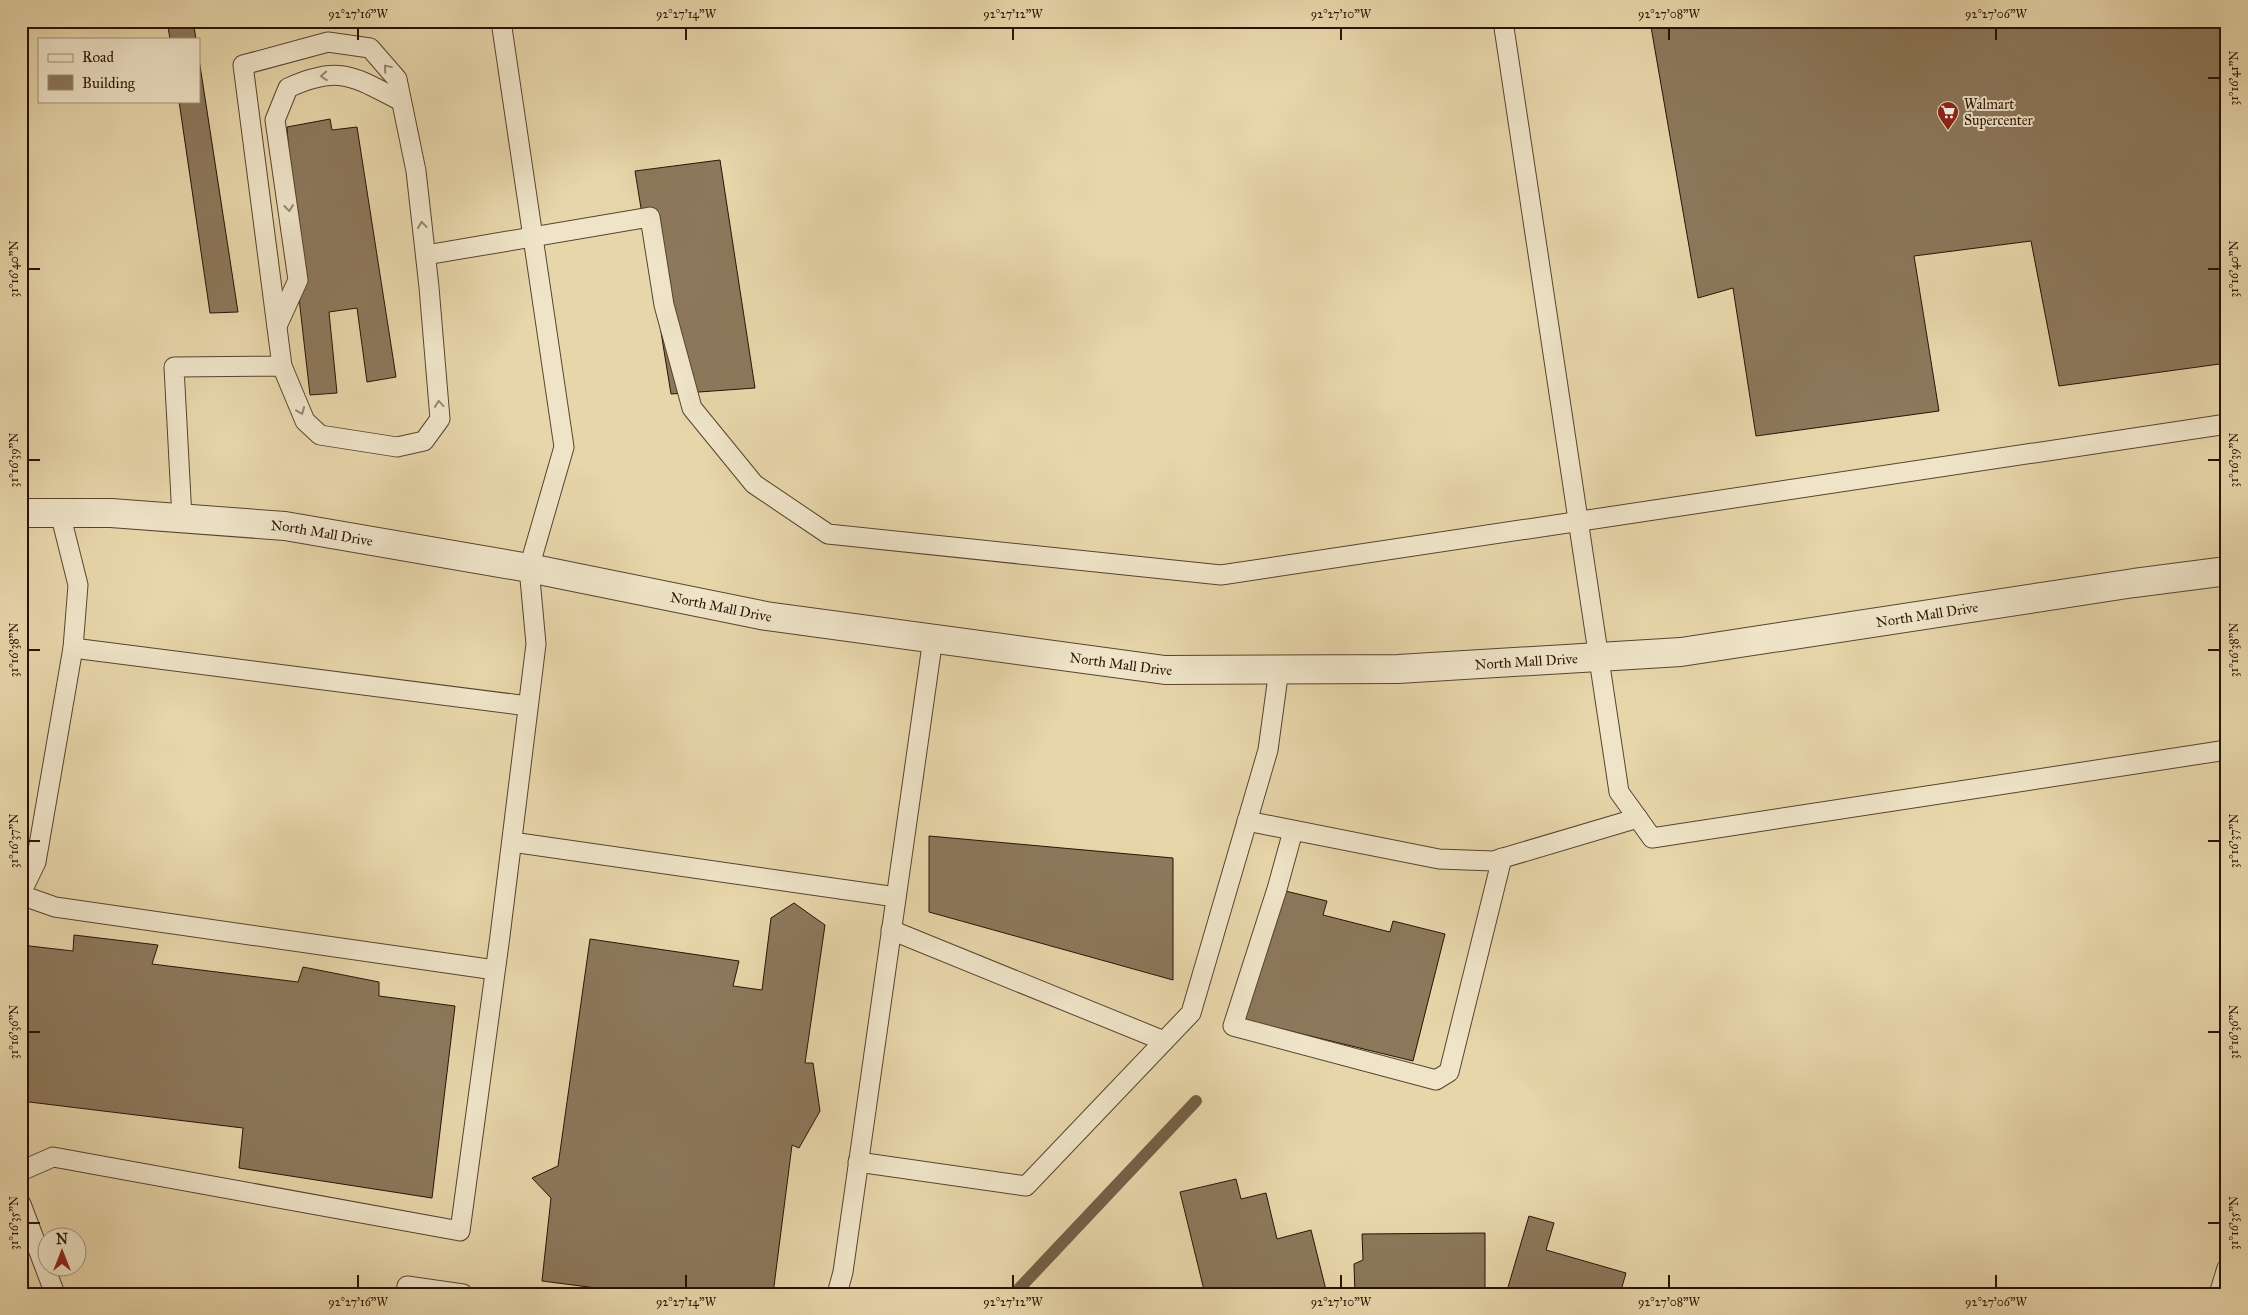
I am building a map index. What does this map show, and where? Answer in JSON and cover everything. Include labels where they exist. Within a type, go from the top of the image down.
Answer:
[{"type":"street","name":"North Mall Drive","points":[[21,513],[111,513],[285,526],[529,568],[766,616],[1165,670],[1398,669],[1681,652],[2134,583],[2227,571]]},
{"type":"lane","points":[[21,1171],[53,1158],[460,1231],[512,842],[536,644],[529,568],[564,447],[501,21]]},
{"type":"lane","points":[[1503,21],[1619,792],[1652,838],[2227,750]]},
{"type":"lane","points":[[328,42],[370,48],[397,79],[401,101],[416,171],[426,255],[440,419],[424,441],[397,447],[320,435],[305,421],[282,366],[243,65],[328,42]]},
{"type":"lane","points":[[277,326],[298,280],[275,120],[288,88],[322,74],[354,76],[401,101]]},
{"type":"lane","points":[[426,255],[650,217],[664,304],[692,408],[754,484],[828,534],[1221,575],[2227,424]]},
{"type":"lane","points":[[182,518],[174,367],[282,366]]},
{"type":"lane","points":[[60,513],[78,585],[74,648],[36,862],[21,894],[55,907],[495,970]]},
{"type":"lane","points":[[837,1294],[842,1272],[933,638]]},
{"type":"lane","points":[[74,648],[528,706]]},
{"type":"lane","points":[[858,1162],[1026,1186],[1190,1012],[1268,750],[1279,669]]},
{"type":"lane","points":[[1247,821],[1439,859],[1492,861],[1638,818]]},
{"type":"lane","points":[[1293,831],[1277,889],[1233,1026],[1436,1080],[1450,1072],[1502,858]]},
{"type":"lane","points":[[512,842],[896,897]]},
{"type":"lane","points":[[891,930],[1164,1041]]},
{"type":"lane","points":[[21,1204],[55,1294]]},
{"type":"lane","points":[[2219,1294],[2227,1268]]},
{"type":"lane","points":[[406,1294],[407,1286],[463,1294]]},
{"type":"building","points":[[167,21],[193,21],[196,38],[170,38]]},
{"type":"building","name":"Walmart Supercenter","points":[[1650,21],[2227,21],[2227,363],[2059,386],[2031,241],[1914,256],[1939,411],[1756,436],[1733,288],[1698,298]]},
{"type":"building","points":[[200,65],[238,312],[210,313],[179,102],[200,102]]},
{"type":"building","points":[[330,119],[332,130],[357,127],[396,377],[367,382],[357,308],[329,312],[337,393],[310,395],[300,307],[287,127]]},
{"type":"building","points":[[720,160],[755,388],[671,394],[635,171]]},
{"type":"building","points":[[929,836],[1173,858],[1173,980],[929,912]]},
{"type":"building","points":[[1277,889],[1327,901],[1323,915],[1390,932],[1393,921],[1445,934],[1413,1061],[1245,1020]]},
{"type":"building","points":[[794,903],[825,925],[805,1063],[813,1063],[820,1111],[799,1148],[792,1145],[773,1294],[643,1294],[542,1281],[551,1198],[532,1178],[558,1166],[590,939],[739,961],[733,986],[762,990],[771,918]]},
{"type":"building","points":[[74,935],[158,945],[152,964],[298,982],[303,967],[379,982],[379,996],[455,1006],[432,1198],[239,1168],[243,1128],[21,1101],[21,945],[73,951]]},
{"type":"building","points":[[1236,1179],[1241,1199],[1266,1193],[1277,1239],[1311,1230],[1327,1294],[1205,1294],[1180,1192]]},
{"type":"building","points":[[1529,1216],[1554,1223],[1546,1250],[1626,1273],[1620,1294],[1506,1294]]},
{"type":"building","points":[[1485,1233],[1485,1294],[1355,1294],[1354,1264],[1363,1260],[1362,1234]]},
{"type":"waterway","points":[[1014,1294],[1196,1101]]},
{"type":"place","name":"Walmart Supercenter","points":[[1948,131]]}]
